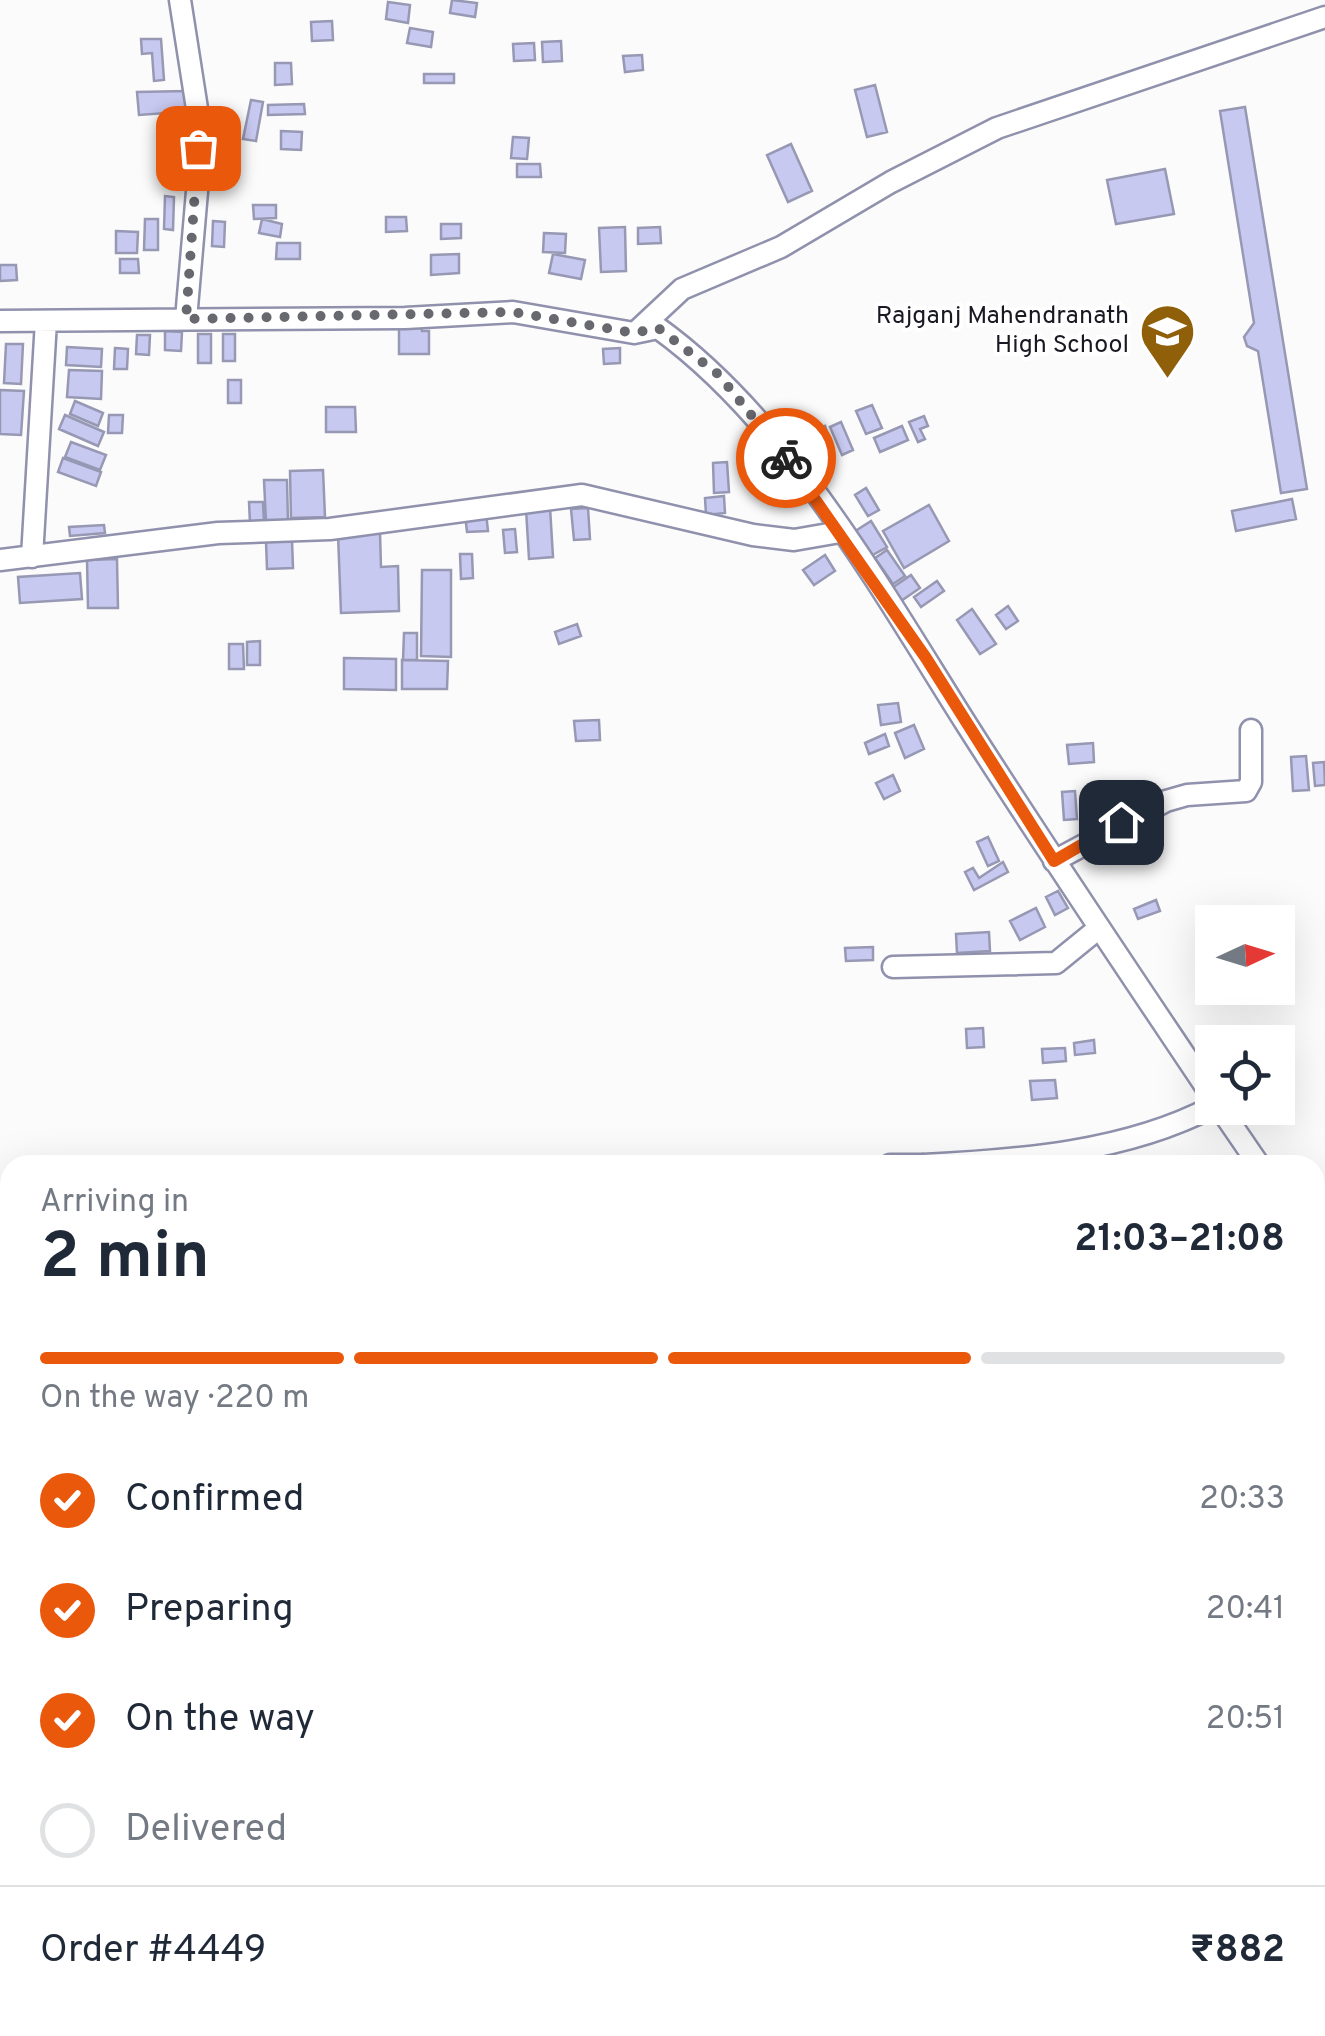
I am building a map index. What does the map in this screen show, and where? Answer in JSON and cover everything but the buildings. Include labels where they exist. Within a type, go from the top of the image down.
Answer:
[{"type":"street","points":[[180,0],[198,115],[198,180],[186,319]]},
{"type":"street","points":[[634,333],[682,289],[781,247],[891,182],[997,128],[1325,16]]},
{"type":"street","points":[[0,321],[513,312],[634,333],[658,328],[718,374],[756,418],[840,532],[1195,1071]]},
{"type":"street","points":[[32,557],[46,320]]},
{"type":"street","points":[[0,560],[218,533],[330,529],[582,495],[753,535],[794,540],[840,532]]},
{"type":"street","points":[[1054,861],[1166,801],[1187,794],[1246,791],[1252,782],[1251,730]]},
{"type":"street","points":[[893,967],[1056,964],[1098,928]]},
{"type":"street","points":[[1033,1155],[1129,1140],[1168,1130],[1195,1116]]},
{"type":"street","points":[[1232,1125],[1252,1155]]},
{"type":"way so far","points":[[198,148],[186,319],[406,318],[513,312],[634,333],[658,328],[718,374],[786,458]]},
{"type":"place","name":"Rajganj Mahendranath High School","points":[[1168,380]]},
{"type":"route","points":[[786,458],[926,658],[1054,861],[1121,822]]}]
